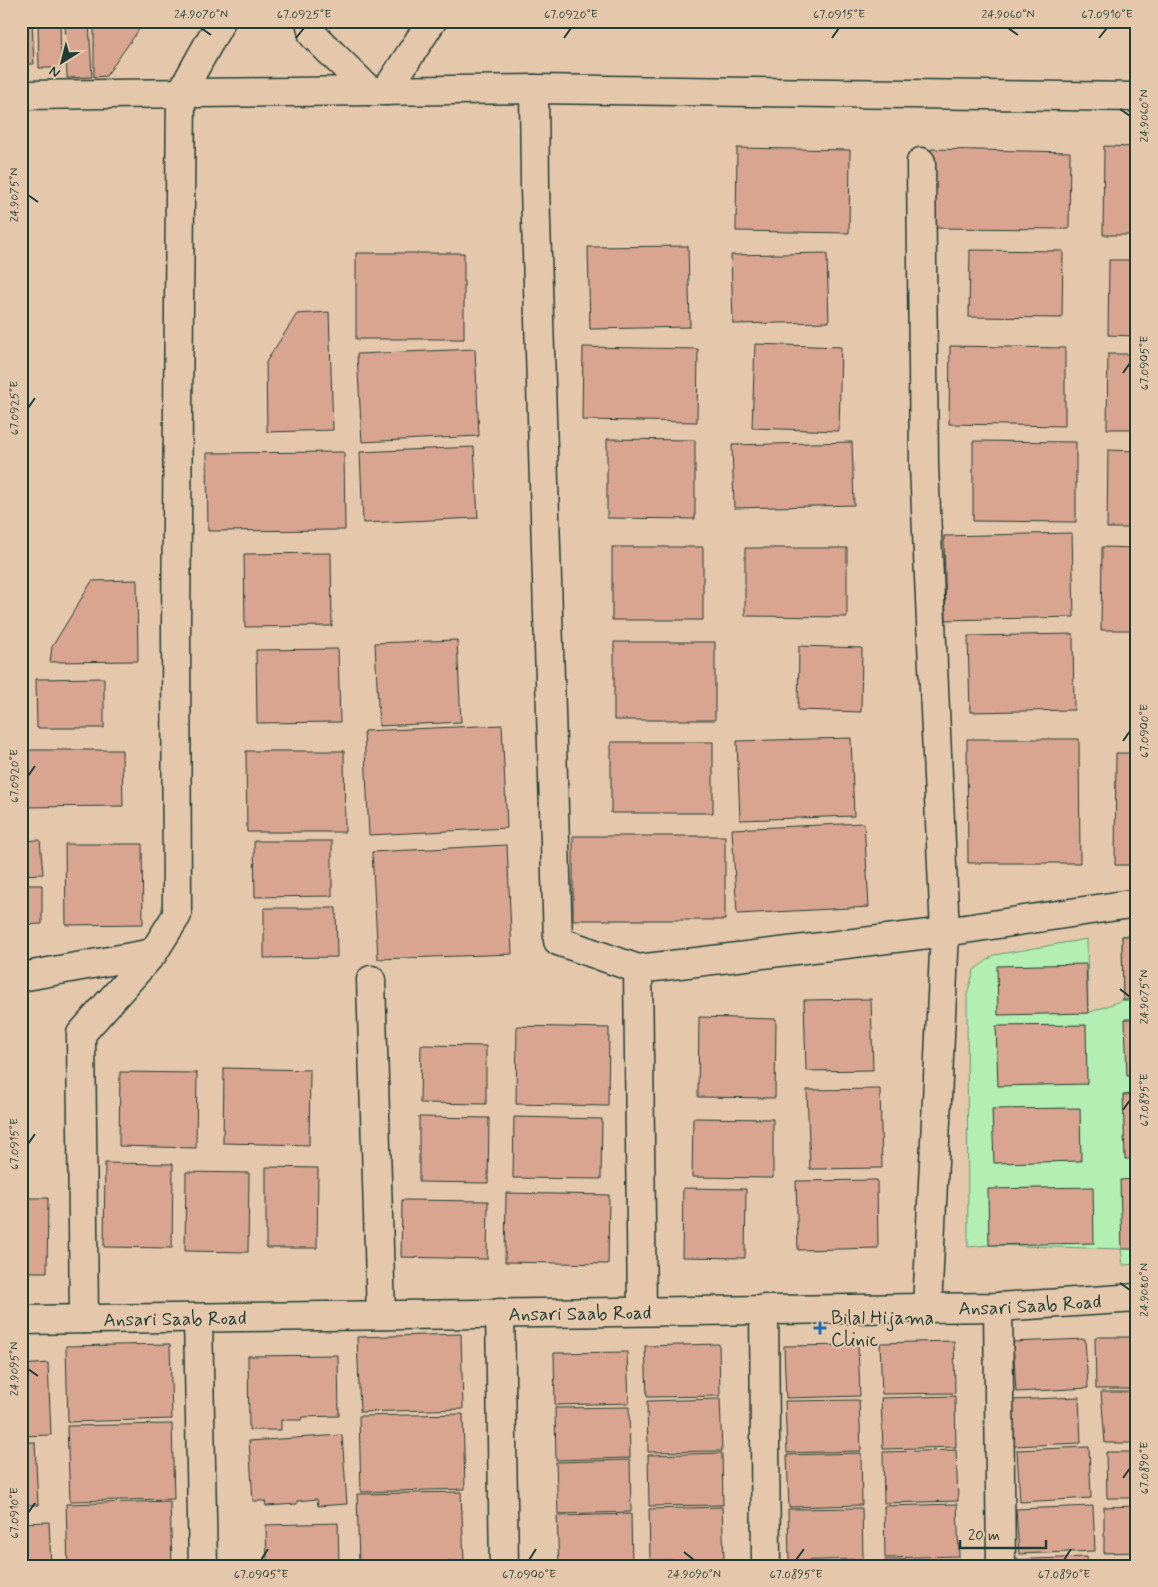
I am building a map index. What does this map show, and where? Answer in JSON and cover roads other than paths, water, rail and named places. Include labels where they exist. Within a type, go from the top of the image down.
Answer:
[{"type":"street","points":[[84,1319],[81,1034],[152,953],[177,915],[176,613],[181,93],[221,21]]},
{"type":"street","points":[[310,21],[313,35],[378,91]]},
{"type":"street","points":[[378,91],[432,21]]},
{"type":"street","points":[[21,95],[534,89],[1137,97]]},
{"type":"street","points":[[534,89],[535,198],[558,941],[638,969],[945,932],[1137,903]]},
{"type":"street","points":[[922,162],[924,466],[945,932],[927,1308]]},
{"type":"street","points":[[21,978],[152,953]]},
{"type":"street","points":[[638,969],[642,1311]]},
{"type":"street","points":[[371,980],[380,1315]]},
{"type":"street","name":"Ansari Saab Road","points":[[21,1320],[927,1308],[1137,1298]]},
{"type":"street","points":[[998,1306],[1001,1566]]},
{"type":"street","points":[[764,1309],[766,1566]]},
{"type":"street","points":[[500,1313],[504,1566]]},
{"type":"street","points":[[198,1318],[203,1566]]},
{"type":"place","name":"Bilal Hijama Clinic","points":[[820,1328]]}]
